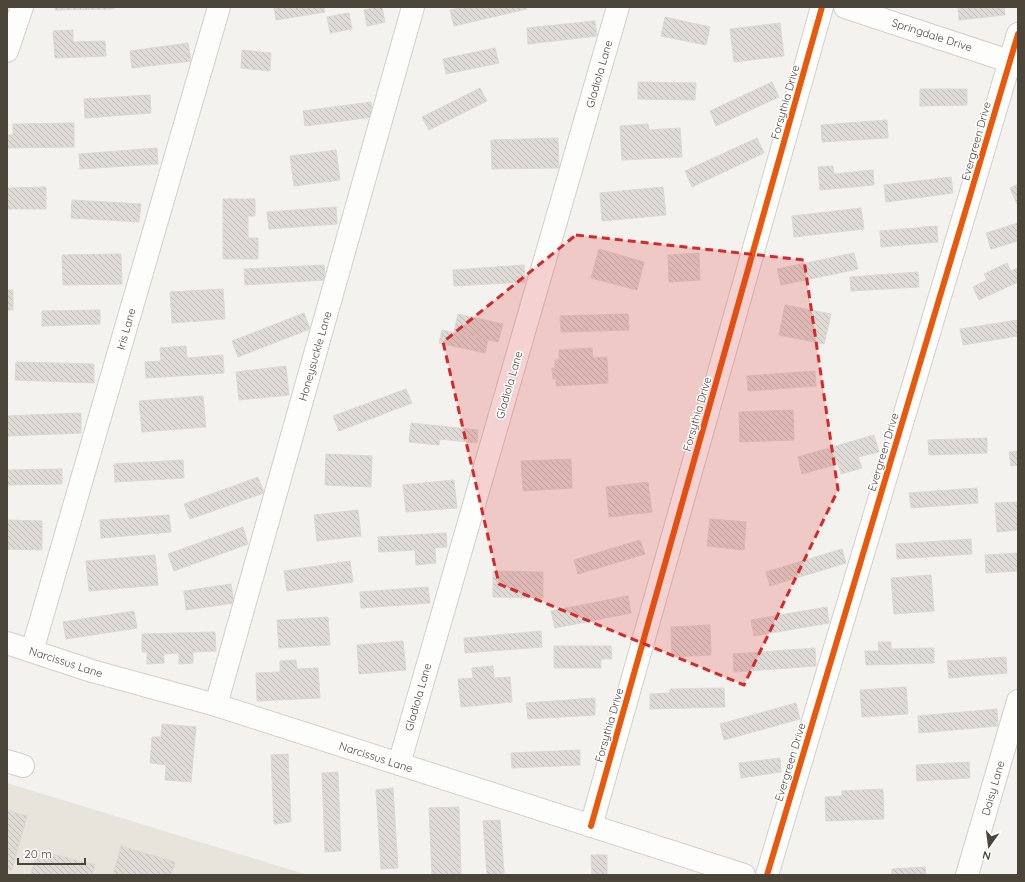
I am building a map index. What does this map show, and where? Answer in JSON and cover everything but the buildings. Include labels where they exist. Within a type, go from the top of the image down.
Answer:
[{"type":"street","points":[[7,51],[22,7]]},
{"type":"street","name":"Iris Lane","points":[[32,651],[219,7]]},
{"type":"street","name":"Honeysuckle Lane","points":[[216,705],[413,7]]},
{"type":"street","name":"Gladiola Lane","points":[[399,764],[618,7]]},
{"type":"street","name":"Forsythia Drive","points":[[591,826],[822,7]]},
{"type":"street","name":"Springdale Drive","points":[[845,7],[1014,63]]},
{"type":"street","name":"Evergreen Drive","points":[[767,875],[972,189],[1014,63],[1018,34]]},
{"type":"street","name":"Narcissus Lane","points":[[7,643],[92,671],[216,705],[744,875]]},
{"type":"street","name":"Daisy Lane","points":[[967,875],[1018,701]]},
{"type":"highlighted area","points":[[576,235],[804,260],[838,490],[744,685],[499,584],[443,342]]},
{"type":"shaded area","points":[[7,783],[308,875],[7,875]]},
{"type":"cycle path","points":[[591,826],[822,7]]},
{"type":"cycle path","points":[[767,875],[1018,34]]}]
